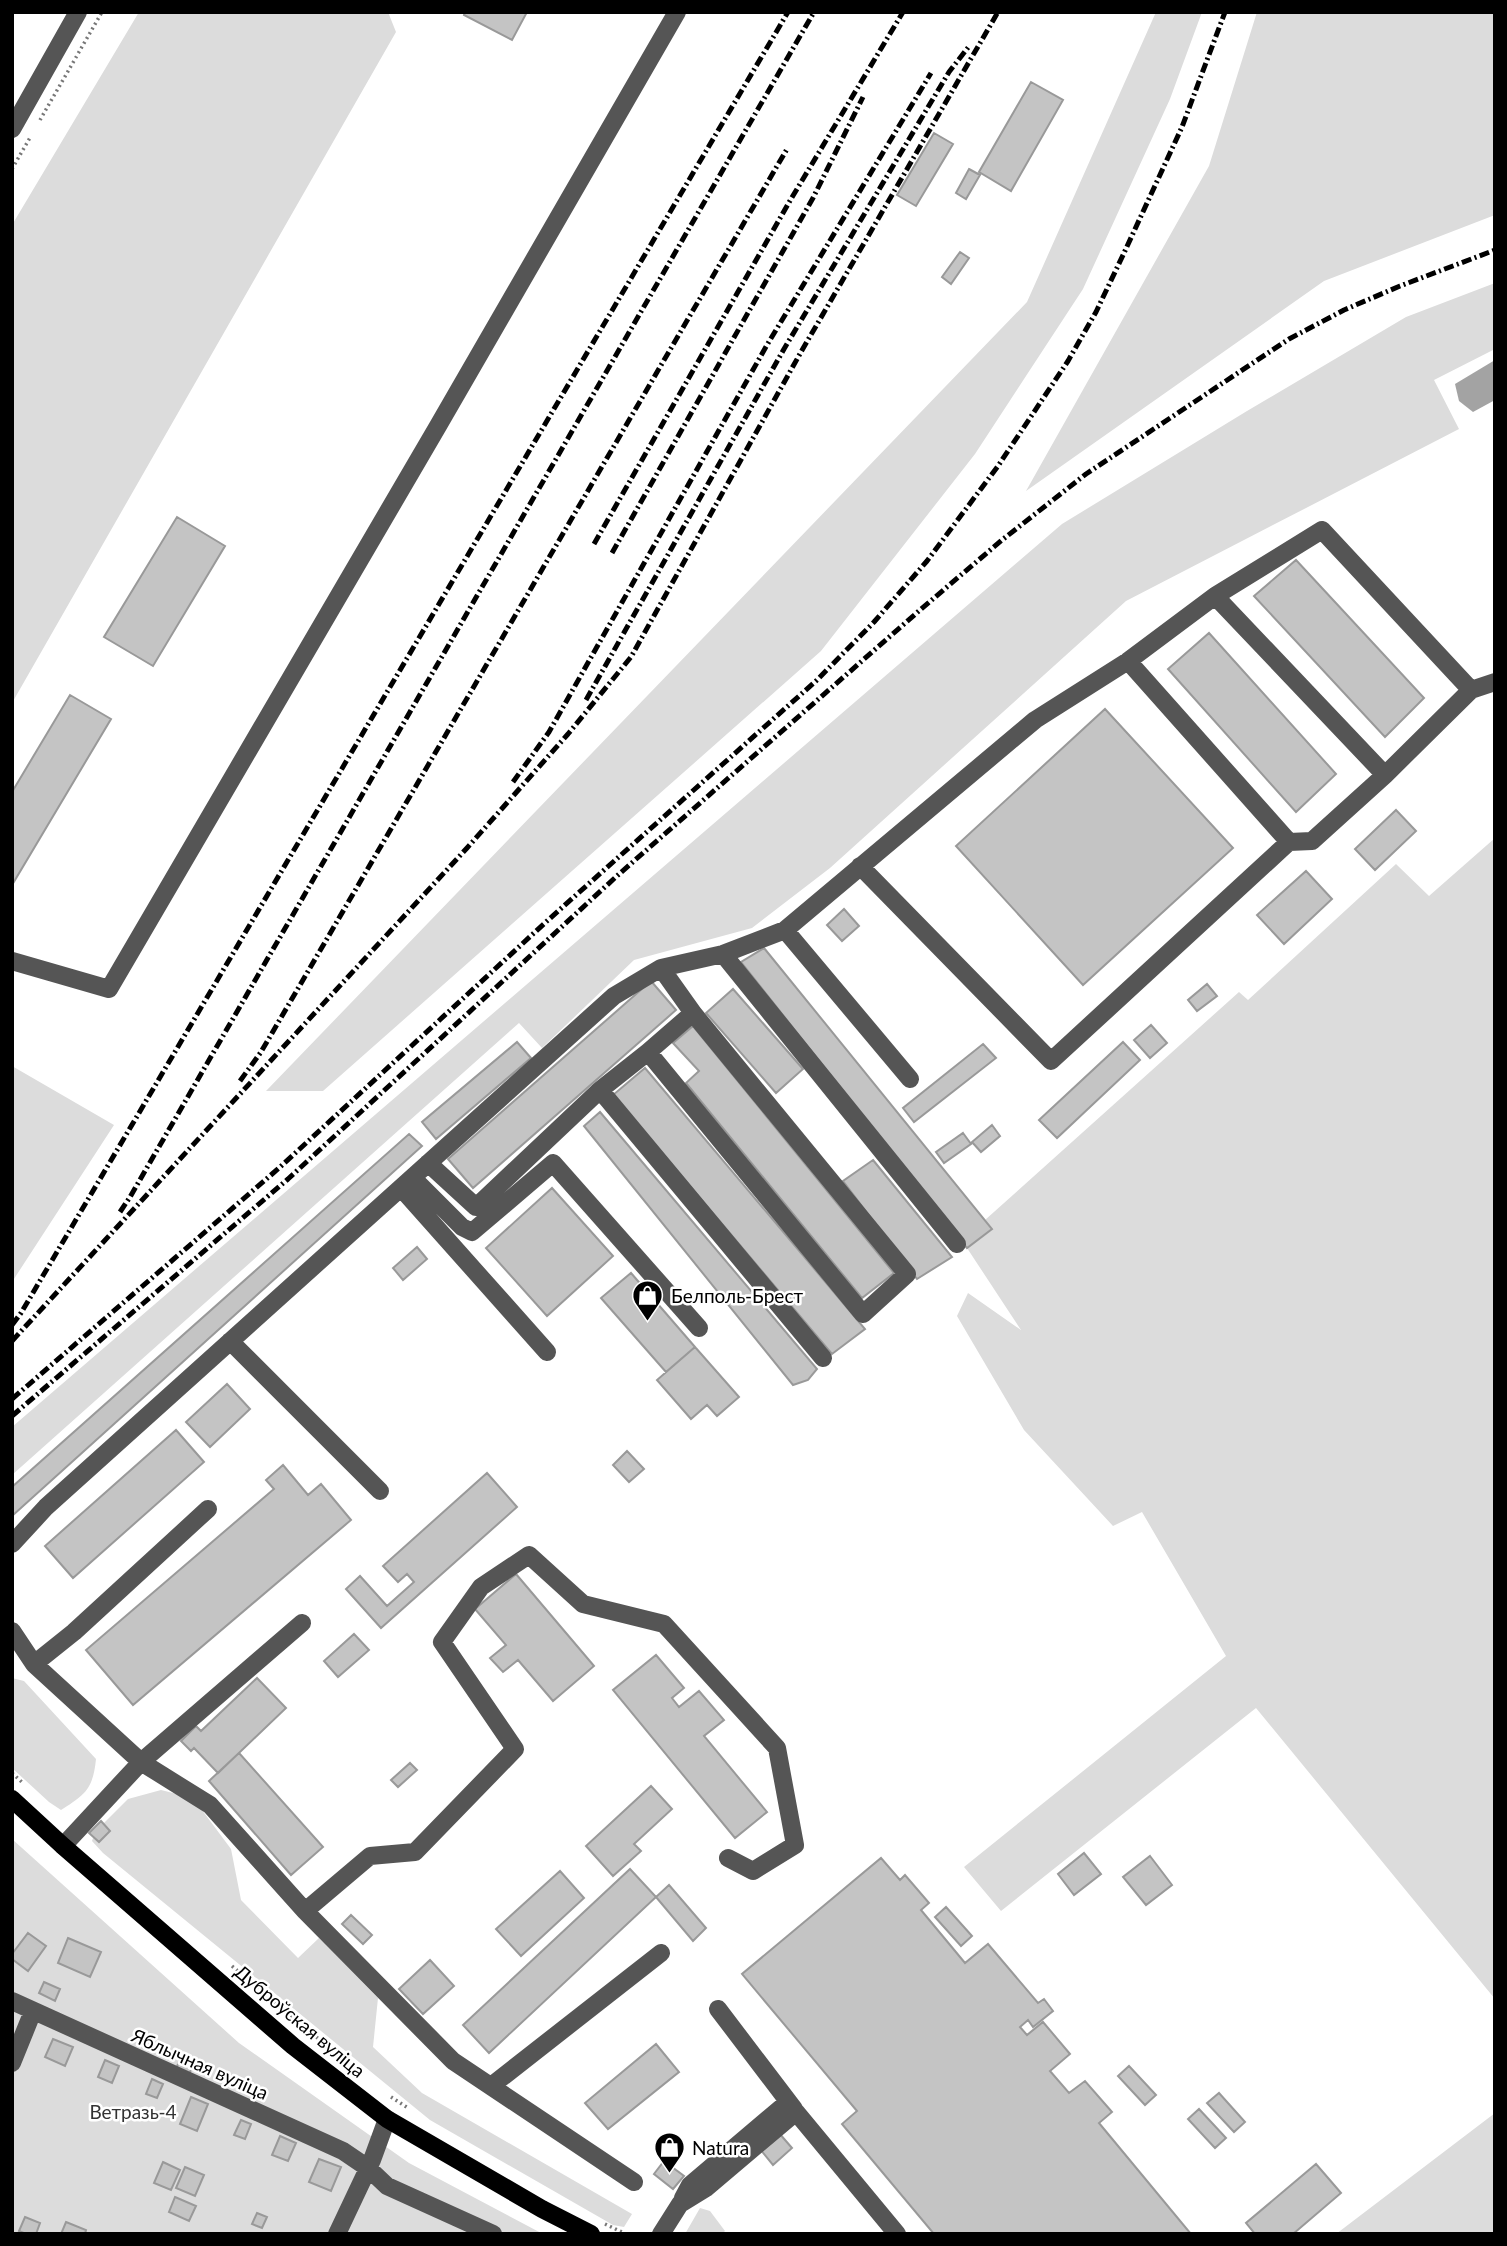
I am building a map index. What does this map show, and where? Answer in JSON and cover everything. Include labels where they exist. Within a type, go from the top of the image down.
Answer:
[{"type":"main road","name":"Дуброўская вуліца","points":[[12,1799],[293,2046],[387,2119],[542,2209],[594,2227]]},
{"type":"lane","points":[[12,129],[78,12]]},
{"type":"lane","points":[[12,961],[108,989],[677,12]]},
{"type":"lane","points":[[12,1544],[46,1507],[614,996],[661,968],[723,954],[785,930],[1035,720],[1128,661],[1215,597],[1321,530],[1471,690]]},
{"type":"lane","points":[[1215,597],[1385,775]]},
{"type":"lane","points":[[1128,661],[1289,842]]},
{"type":"lane","points":[[860,866],[1051,1061],[1289,842],[1312,841],[1385,775],[1471,690],[1495,682]]},
{"type":"lane","points":[[785,930],[910,1079]]},
{"type":"lane","points":[[723,954],[957,1244]]},
{"type":"lane","points":[[648,1052],[863,1314],[907,1274],[693,1013],[661,968]]},
{"type":"lane","points":[[428,1163],[476,1207],[600,1090],[693,1013]]},
{"type":"lane","points":[[600,1090],[822,1358]]},
{"type":"lane","points":[[407,1184],[472,1232],[553,1163],[699,1328]]},
{"type":"lane","points":[[407,1184],[547,1352]]},
{"type":"lane","points":[[230,1341],[380,1491]]},
{"type":"lane","points":[[34,1664],[74,1632],[208,1509]]},
{"type":"lane","points":[[305,1911],[370,1856],[415,1852],[515,1749],[442,1642],[481,1587],[530,1555],[583,1604],[664,1623],[777,1748],[795,1845],[753,1871],[728,1858]]},
{"type":"lane","points":[[63,1846],[141,1762],[302,1623]]},
{"type":"lane","points":[[12,1631],[34,1664],[141,1762],[210,1805],[305,1911],[453,2061],[634,2182]]},
{"type":"lane","points":[[491,2086],[661,1953]]},
{"type":"lane","name":"Яблычная вуліца","points":[[12,2001],[342,2151],[368,2168],[387,2186],[493,2234]]},
{"type":"lane","points":[[718,2009],[792,2107],[897,2234]]},
{"type":"lane","points":[[12,2063],[33,2011]]},
{"type":"lane","points":[[661,2234],[680,2204],[706,2188],[792,2107]]},
{"type":"lane","points":[[337,2234],[368,2168],[387,2119]]},
{"type":"path","points":[[40,121],[102,12]]},
{"type":"path","points":[[12,169],[33,133]]},
{"type":"path","points":[[12,1773],[31,1790]]},
{"type":"path","points":[[230,1964],[344,2061]]},
{"type":"path","points":[[386,2094],[408,2108]]},
{"type":"path","points":[[594,2227],[626,2234]]},
{"type":"green space","points":[[139,12],[388,12],[396,32],[12,703],[12,225]]},
{"type":"green space","points":[[1156,12],[1202,12],[1170,99],[1083,289],[975,454],[821,651],[323,1091],[266,1091],[1027,302]]},
{"type":"green space","points":[[1257,12],[1495,12],[1495,215],[1324,281],[1026,491],[1209,166]]},
{"type":"green space","points":[[1495,283],[1495,349],[1434,380],[1459,429],[1126,601],[830,868],[752,928],[634,960],[542,1048],[519,1023],[12,1475],[12,1427],[1062,524],[1406,317]]},
{"type":"green space","points":[[1495,838],[1495,1999],[1256,1708],[1001,1911],[964,1867],[1226,1656],[1142,1512],[1113,1526],[1024,1430],[957,1316],[968,1293],[1021,1330],[967,1248],[992,1230],[985,1220],[1239,992],[1248,1000],[1396,864],[1429,896]]},
{"type":"green space","points":[[12,1066],[114,1125],[12,1282]]},
{"type":"green space","points":[[12,1678],[24,1681],[96,1759],[93,1778],[86,1790],[61,1810],[12,1768]]},
{"type":"green space","points":[[161,1790],[193,1798],[231,1849],[241,1900],[298,1958],[319,1938],[378,1998],[373,2047],[422,2093],[632,2214],[624,2227],[613,2225],[430,2120],[103,1853],[92,1841],[95,1832],[128,1799]]},
{"type":"green space","name":"Ветразь-4","points":[[12,1839],[239,2043],[409,2163],[543,2234],[12,2234]]},
{"type":"green space","points":[[1495,2113],[1495,2234],[1336,2234]]},
{"type":"green space","points":[[700,2208],[710,2211],[725,2231],[722,2234],[685,2234]]},
{"type":"shaded area","points":[[1495,360],[1495,400],[1473,412],[1459,401],[1455,384]]},
{"type":"building","points":[[465,12],[527,12],[512,40],[464,15]]},
{"type":"building","points":[[1031,82],[1063,100],[1011,191],[979,172]]},
{"type":"building","points":[[934,133],[953,144],[916,206],[897,195]]},
{"type":"building","points":[[969,169],[980,175],[966,199],[956,193]]},
{"type":"building","points":[[960,252],[969,258],[951,284],[942,277]]},
{"type":"building","points":[[177,517],[225,546],[153,666],[104,637]]},
{"type":"building","points":[[1296,560],[1424,698],[1385,737],[1254,596]]},
{"type":"building","points":[[1209,633],[1336,774],[1296,812],[1168,669]]},
{"type":"building","points":[[70,695],[111,719],[12,885],[12,792]]},
{"type":"building","points":[[1105,709],[1233,848],[1083,985],[956,846]]},
{"type":"building","points":[[1396,810],[1416,831],[1375,870],[1355,849]]},
{"type":"building","points":[[1306,871],[1332,899],[1284,944],[1257,915]]},
{"type":"building","points":[[844,909],[859,926],[842,941],[827,925]]},
{"type":"building","points":[[764,948],[992,1229],[967,1248],[741,962]]},
{"type":"building","points":[[651,981],[676,1010],[473,1188],[448,1159]]},
{"type":"building","points":[[1207,984],[1217,996],[1197,1011],[1188,1000]]},
{"type":"building","points":[[733,989],[803,1069],[776,1093],[706,1013]]},
{"type":"building","points":[[1151,1025],[1167,1043],[1150,1058],[1134,1040]]},
{"type":"building","points":[[693,1026],[894,1273],[862,1298],[686,1083],[699,1071],[673,1043]]},
{"type":"building","points":[[517,1042],[531,1058],[436,1139],[422,1122]]},
{"type":"building","points":[[1123,1042],[1140,1060],[1057,1138],[1039,1120]]},
{"type":"building","points":[[983,1044],[996,1058],[914,1122],[903,1108]]},
{"type":"building","points":[[645,1068],[865,1329],[832,1354],[613,1095]]},
{"type":"building","points":[[600,1112],[817,1369],[808,1380],[793,1385],[584,1126]]},
{"type":"building","points":[[992,1125],[1000,1136],[981,1152],[972,1142]]},
{"type":"building","points":[[963,1133],[971,1144],[944,1163],[936,1152]]},
{"type":"building","points":[[409,1134],[422,1146],[12,1516],[12,1487]]},
{"type":"building","points":[[873,1160],[952,1257],[917,1279],[843,1181]]},
{"type":"building","points":[[552,1188],[613,1256],[547,1316],[486,1248]]},
{"type":"building","points":[[417,1247],[427,1259],[403,1280],[393,1268]]},
{"type":"building","name":"Белполь-Брест","points":[[631,1273],[695,1347],[666,1372],[601,1298]]},
{"type":"building","points":[[695,1347],[739,1397],[717,1416],[707,1405],[691,1419],[657,1380]]},
{"type":"building","points":[[227,1384],[250,1409],[210,1447],[186,1422]]},
{"type":"building","points":[[176,1430],[204,1462],[73,1578],[45,1546]]},
{"type":"building","points":[[627,1451],[644,1469],[629,1482],[613,1465]]},
{"type":"building","points":[[283,1465],[308,1495],[321,1484],[351,1520],[133,1705],[86,1650],[274,1489],[266,1480]]},
{"type":"building","points":[[487,1473],[517,1507],[381,1628],[346,1589],[360,1576],[387,1606],[414,1582],[407,1574],[398,1582],[383,1566]]},
{"type":"building","points":[[516,1574],[594,1666],[553,1701],[518,1660],[503,1672],[490,1658],[506,1645],[475,1609]]},
{"type":"building","points":[[354,1634],[369,1650],[338,1677],[324,1661]]},
{"type":"building","points":[[656,1655],[684,1688],[672,1698],[679,1707],[699,1691],[724,1720],[704,1736],[767,1812],[735,1838],[613,1690]]},
{"type":"building","points":[[257,1678],[286,1708],[218,1773],[194,1748],[191,1751],[181,1741],[196,1726],[201,1731]]},
{"type":"building","points":[[239,1753],[323,1847],[291,1875],[209,1781]]},
{"type":"building","points":[[410,1763],[417,1770],[398,1787],[391,1780]]},
{"type":"building","points":[[651,1786],[672,1809],[634,1844],[641,1851],[613,1876],[586,1846]]},
{"type":"building","points":[[101,1821],[110,1831],[99,1842],[89,1833]]},
{"type":"building","points":[[1084,1853],[1101,1874],[1074,1895],[1058,1874]]},
{"type":"building","points":[[1150,1856],[1172,1885],[1146,1905],[1123,1877]]},
{"type":"building","points":[[881,1858],[900,1880],[905,1875],[929,1903],[921,1910],[965,1963],[988,1944],[1038,2003],[1044,1999],[1053,2011],[1033,2027],[1028,2020],[1020,2027],[1027,2035],[1043,2022],[1070,2054],[1050,2071],[1069,2093],[1085,2081],[1112,2112],[1099,2123],[1191,2234],[934,2234],[842,2124],[857,2111],[742,1974]]},
{"type":"building","points":[[630,1869],[656,1897],[489,2053],[463,2025]]},
{"type":"building","points":[[560,1871],[584,1898],[521,1956],[496,1929]]},
{"type":"building","points":[[669,1885],[706,1928],[693,1941],[656,1897]]},
{"type":"building","points":[[946,1907],[972,1936],[961,1946],[935,1917]]},
{"type":"building","points":[[351,1915],[372,1935],[363,1944],[342,1924]]},
{"type":"building","points":[[28,1933],[46,1946],[28,1971],[12,1959],[12,1954]]},
{"type":"building","points":[[68,1938],[101,1952],[90,1977],[58,1963]]},
{"type":"building","points":[[430,1960],[454,1986],[423,2014],[399,1989]]},
{"type":"building","points":[[44,1982],[60,1989],[55,2001],[39,1993]]},
{"type":"building","points":[[53,2039],[73,2047],[65,2066],[45,2057]]},
{"type":"building","points":[[656,2044],[679,2072],[608,2129],[585,2103]]},
{"type":"building","points":[[182,2054],[195,2059],[189,2075],[176,2069]]},
{"type":"building","points":[[105,2060],[119,2066],[112,2083],[98,2077]]},
{"type":"building","points":[[1129,2066],[1156,2095],[1145,2105],[1118,2076]]},
{"type":"building","points":[[152,2079],[163,2084],[157,2098],[146,2094]]},
{"type":"building","points":[[1219,2093],[1245,2122],[1234,2132],[1207,2103]]},
{"type":"building","points":[[191,2097],[208,2104],[197,2131],[180,2124]]},
{"type":"building","points":[[1199,2109],[1226,2138],[1215,2148],[1188,2119]]},
{"type":"building","points":[[241,2120],[251,2124],[245,2139],[234,2135]]},
{"type":"building","points":[[779,2133],[792,2148],[773,2165],[760,2149]]},
{"type":"building","points":[[280,2136],[296,2143],[288,2161],[272,2155]]},
{"type":"building","points":[[319,2159],[341,2167],[331,2191],[309,2182]]},
{"type":"building","name":"Natura","points":[[664,2161],[684,2176],[673,2189],[654,2174]]},
{"type":"building","points":[[163,2162],[180,2170],[171,2190],[154,2183]]},
{"type":"building","points":[[1316,2164],[1341,2193],[1293,2234],[1255,2234],[1246,2223]]},
{"type":"building","points":[[185,2167],[204,2175],[195,2196],[176,2188]]},
{"type":"building","points":[[175,2197],[196,2206],[189,2221],[169,2212]]},
{"type":"building","points":[[257,2213],[267,2217],[262,2228],[252,2224]]},
{"type":"building","points":[[25,2217],[40,2223],[36,2234],[19,2231]]},
{"type":"building","points":[[66,2222],[86,2230],[85,2234],[61,2234]]},
{"type":"railway","points":[[12,1325],[788,12]]},
{"type":"railway","points":[[120,1212],[814,12]]},
{"type":"railway","points":[[594,544],[791,199],[903,12]]},
{"type":"railway","points":[[12,1341],[467,848],[568,734],[631,657],[801,352],[998,12]]},
{"type":"railway","points":[[12,1399],[279,1168],[547,921],[817,680],[874,622],[927,561],[998,466],[1068,361],[1096,312],[1182,127],[1225,12]]},
{"type":"railway","points":[[586,700],[784,349],[949,72],[970,45]]},
{"type":"railway","points":[[513,782],[549,732],[767,345],[931,73]]},
{"type":"railway","points":[[612,553],[813,198],[863,97]]},
{"type":"railway","points":[[240,1081],[261,1052],[787,149]]},
{"type":"railway","points":[[12,1416],[288,1179],[618,875],[1002,540],[1086,474],[1289,339],[1344,310],[1495,250]]},
{"type":"place","name":"Белполь-Брест","points":[[648,1323]]},
{"type":"place","name":"Natura","points":[[669,2175]]}]
